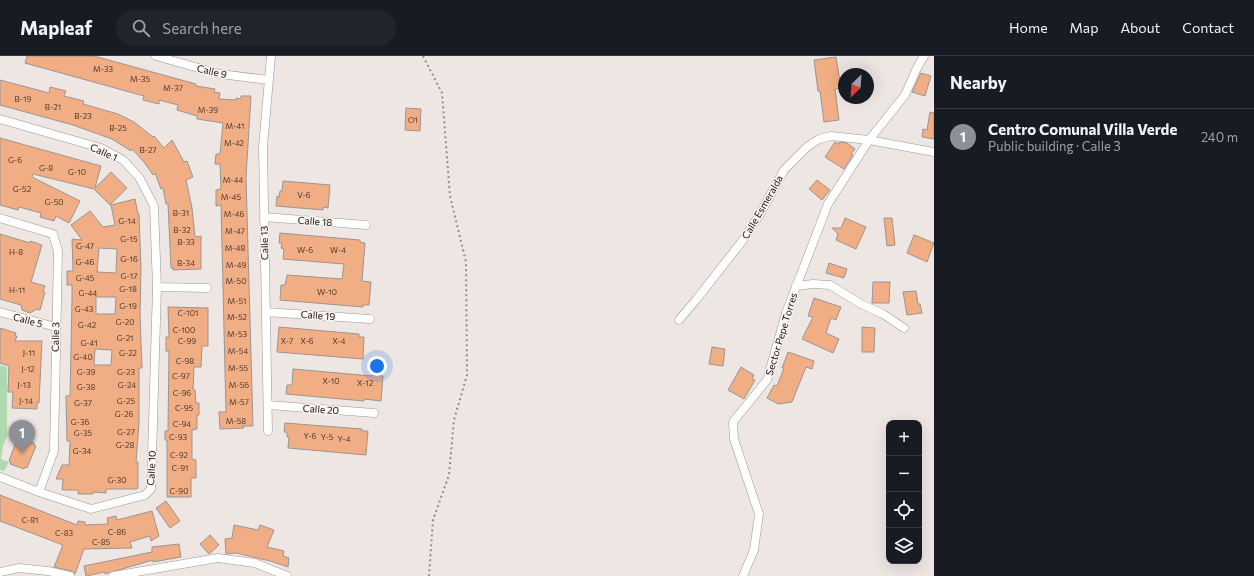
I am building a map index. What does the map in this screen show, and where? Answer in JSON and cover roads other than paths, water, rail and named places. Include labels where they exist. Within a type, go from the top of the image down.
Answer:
[{"type":"street","name":"Calle 9","points":[[159,56],[220,74],[269,80]]},
{"type":"street","name":"Calle 13","points":[[268,431],[263,147],[271,56]]},
{"type":"street","name":"Sector Pepe Torres","points":[[742,576],[754,550],[759,514],[734,439],[733,422],[766,380],[786,313],[828,204],[869,140],[905,95],[924,56]]},
{"type":"street","name":"Calle 1","points":[[0,119],[101,148],[123,160],[140,177],[154,206],[156,287]]},
{"type":"street","name":"Calle Esmeralda","points":[[678,320],[743,240],[760,214],[784,170],[794,158],[818,139],[831,136],[869,140],[934,152]]},
{"type":"street","name":"Calle 18","points":[[264,217],[366,225]]},
{"type":"street","name":"Calle 3","points":[[0,218],[53,234],[58,251],[54,451],[39,492]]},
{"type":"street","points":[[796,286],[813,284],[830,285],[862,304],[883,314],[904,328]]},
{"type":"street","points":[[156,287],[207,288]]},
{"type":"street","name":"Calle 10","points":[[0,477],[39,492],[91,509],[146,495],[151,489],[156,287]]},
{"type":"street","name":"Calle 5","points":[[0,312],[56,327]]},
{"type":"street","name":"Calle 19","points":[[266,312],[370,319]]},
{"type":"street","name":"Calle 20","points":[[268,406],[374,414]]},
{"type":"street","points":[[113,576],[218,558],[255,562],[287,576]]},
{"type":"street","points":[[0,572],[19,568],[48,571],[70,576]]},
{"type":"place","name":"Centro Comunal Villa Verde","points":[[22,453]]}]
